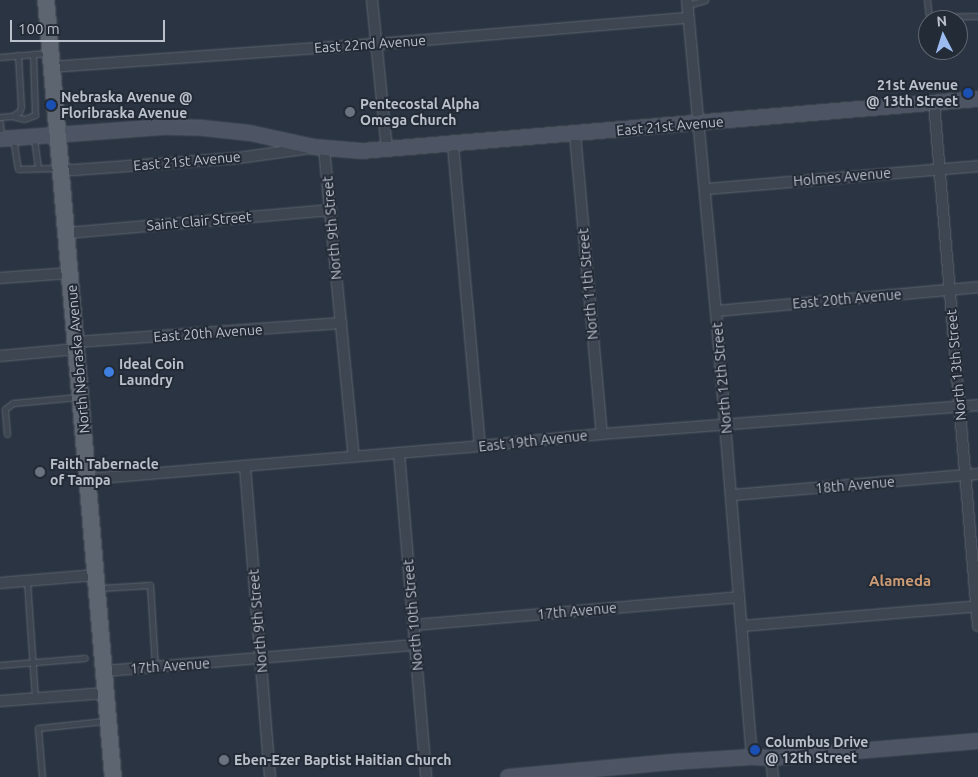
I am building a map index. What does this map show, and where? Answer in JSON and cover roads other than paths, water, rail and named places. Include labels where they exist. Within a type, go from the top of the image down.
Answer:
[{"type":"main road","name":"North Nebraska Avenue","points":[[46,0],[113,777]]},
{"type":"street","points":[[372,0],[387,149]]},
{"type":"street","name":"North 12th Street","points":[[687,3],[706,189],[752,757]]},
{"type":"street","name":"East 22nd Avenue","points":[[52,60],[376,44],[688,18]]},
{"type":"street","name":"East 21st Avenue","points":[[5,138],[164,127],[203,128],[250,133],[319,147],[362,151],[454,145],[978,99]]},
{"type":"street","name":"North 13th Street","points":[[934,103],[978,626]]},
{"type":"street","name":"North 11th Street","points":[[575,134],[602,434]]},
{"type":"street","points":[[454,145],[480,446]]},
{"type":"street","name":"East 21st Avenue","points":[[60,169],[74,170],[228,158],[319,147]]},
{"type":"street","name":"North 9th Street","points":[[319,147],[330,210],[354,457]]},
{"type":"street","name":"Holmes Avenue","points":[[706,189],[978,166]]},
{"type":"street","name":"Saint Clair Street","points":[[67,233],[330,210]]},
{"type":"street","points":[[0,278],[70,272]]},
{"type":"street","name":"East 20th Avenue","points":[[716,311],[978,287]]},
{"type":"street","name":"East 20th Avenue","points":[[0,356],[77,346],[340,323]]},
{"type":"street","name":"East 19th Avenue","points":[[88,479],[602,434],[978,405]]},
{"type":"street","name":"North 10th Street","points":[[399,453],[426,777]]},
{"type":"street","name":"North 9th Street","points":[[245,466],[270,777]]},
{"type":"street","name":"18th Avenue","points":[[732,495],[978,474]]},
{"type":"street","points":[[0,584],[27,581],[96,582]]},
{"type":"street","name":"17th Avenue","points":[[414,625],[739,597]]},
{"type":"street","points":[[742,626],[977,607]]},
{"type":"street","name":"17th Avenue","points":[[104,671],[416,645]]},
{"type":"street","points":[[0,702],[106,693]]},
{"type":"street","points":[[508,777],[978,741]]},
{"type":"street","points":[[771,758],[773,777]]},
{"type":"lane","points":[[687,3],[705,0]]},
{"type":"lane","points":[[927,0],[929,17],[978,16]]},
{"type":"lane","points":[[0,58],[33,54],[52,60]]},
{"type":"lane","points":[[0,117],[12,116],[24,119],[35,115],[33,54]]},
{"type":"lane","points":[[12,116],[19,112],[21,107],[18,55]]},
{"type":"lane","points":[[0,124],[18,169],[60,169]]},
{"type":"lane","points":[[34,136],[38,168]]},
{"type":"lane","points":[[7,434],[6,409],[13,403],[81,397]]},
{"type":"lane","points":[[27,581],[35,699]]},
{"type":"lane","points":[[96,582],[150,585],[155,667]]},
{"type":"lane","points":[[0,665],[84,658]]},
{"type":"lane","points":[[42,777],[38,728],[108,721]]},
{"type":"place","name":"21st Avenue @ 13th Street","points":[[968,93]]},
{"type":"place","name":"Nebraska Avenue @ Floribraska Avenue","points":[[51,105]]},
{"type":"place","name":"Pentecostal Alpha Omega Church","points":[[350,112]]},
{"type":"place","name":"Ideal Coin Laundry","points":[[109,372]]},
{"type":"place","name":"Faith Tabernacle of Tampa","points":[[40,472]]},
{"type":"place","name":"Columbus Drive @ 12th Street","points":[[755,750]]},
{"type":"place","name":"Eben-Ezer Baptist Haitian Church","points":[[224,760]]},
{"type":"district","name":"Alameda","points":[[900,581]]}]
